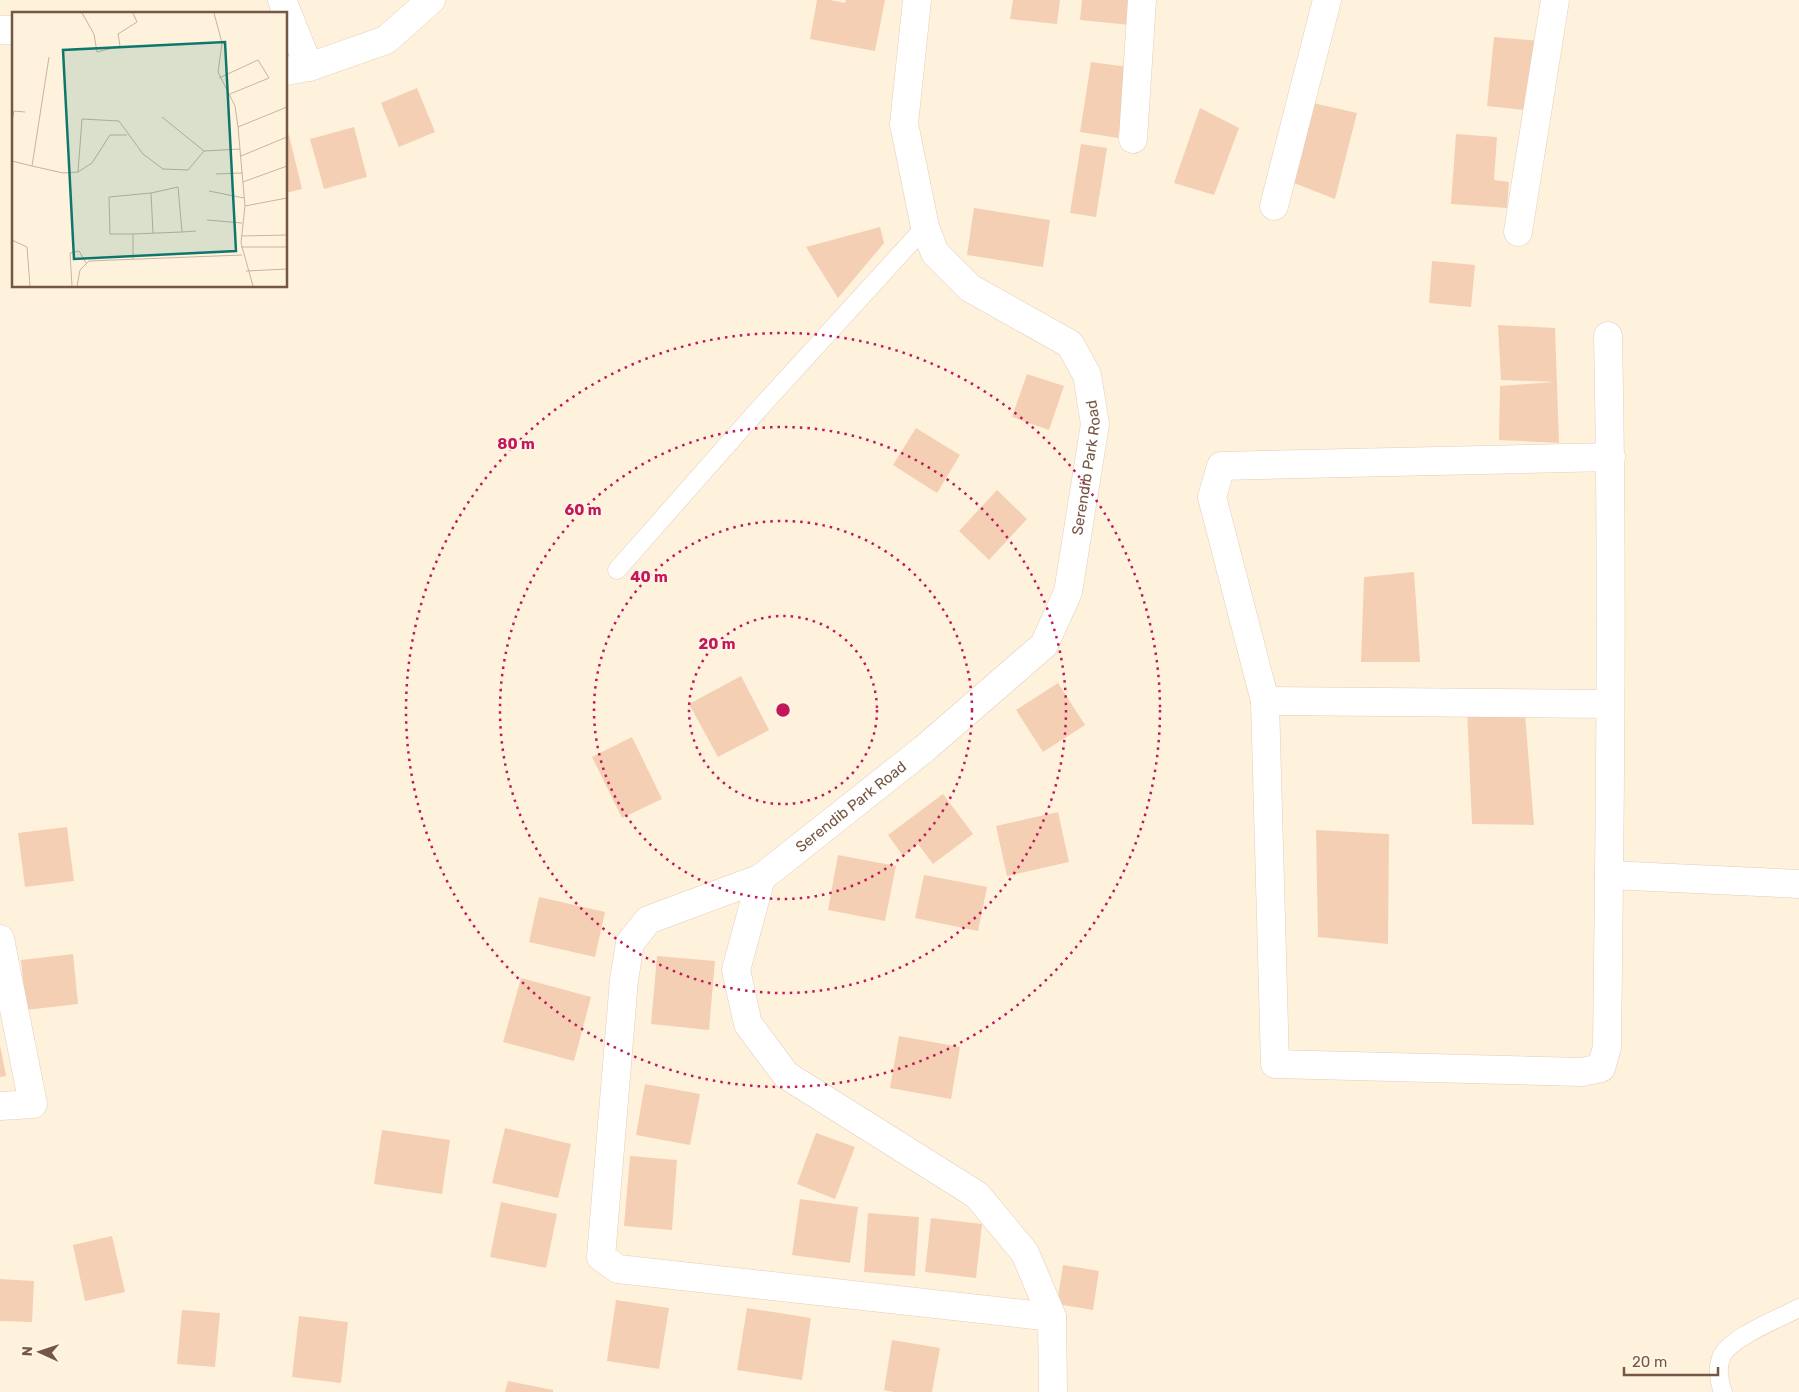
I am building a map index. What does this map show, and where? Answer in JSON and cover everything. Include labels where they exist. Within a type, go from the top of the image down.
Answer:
[{"type":"street","points":[[288,26],[298,69],[386,40],[431,0]]},
{"type":"street","name":"Serendib Park Road","points":[[917,0],[904,124],[925,227],[936,253],[970,288],[1070,344],[1087,375],[1095,424],[1068,592],[1044,645],[924,749],[761,878],[648,920],[630,943],[624,980],[601,1256],[618,1269],[1052,1317]]},
{"type":"street","points":[[1133,139],[1142,0]]},
{"type":"street","points":[[1274,206],[1327,0]]},
{"type":"street","points":[[1518,232],[1555,0]]},
{"type":"street","points":[[1608,336],[1611,457],[1609,875],[1606,1047],[1601,1068],[1582,1072],[1276,1064],[1265,701],[1212,497],[1221,466],[1611,457]]},
{"type":"street","points":[[1265,701],[1609,704]]},
{"type":"street","points":[[1609,875],[1799,884]]},
{"type":"street","points":[[761,878],[736,970],[748,1024],[786,1075],[976,1195],[1025,1253],[1052,1317],[1053,1392]]},
{"type":"street","points":[[0,939],[33,1104],[0,1106]]},
{"type":"lane","points":[[617,570],[925,227]]},
{"type":"lane","points":[[1723,1392],[1718,1372],[1720,1358],[1727,1348],[1737,1340],[1799,1308]]},
{"type":"building","points":[[817,0],[845,3],[846,0],[885,0],[875,51],[810,39]]},
{"type":"building","points":[[1013,0],[1060,0],[1057,24],[1010,19]]},
{"type":"building","points":[[1082,0],[1132,0],[1130,25],[1080,20]]},
{"type":"building","points":[[1494,37],[1540,41],[1533,111],[1487,106]]},
{"type":"building","points":[[1091,62],[1128,67],[1118,138],[1080,132]]},
{"type":"building","points":[[417,88],[435,132],[399,147],[381,103]]},
{"type":"building","points":[[1309,102],[1357,113],[1335,199],[1294,183]]},
{"type":"building","points":[[1200,108],[1239,128],[1214,195],[1174,183]]},
{"type":"building","points":[[354,127],[367,177],[324,189],[310,139]]},
{"type":"building","points":[[1456,134],[1497,137],[1494,180],[1509,182],[1507,208],[1451,204]]},
{"type":"building","points":[[288,135],[302,189],[288,192]]},
{"type":"building","points":[[1081,144],[1107,148],[1096,217],[1070,213]]},
{"type":"building","points":[[974,208],[1050,220],[1043,267],[967,255]]},
{"type":"building","points":[[880,227],[884,243],[838,298],[806,247]]},
{"type":"building","points":[[1432,261],[1475,265],[1471,307],[1429,303]]},
{"type":"building","points":[[1498,325],[1555,328],[1559,443],[1499,440],[1500,386],[1555,382],[1501,380]]},
{"type":"building","points":[[1027,374],[1064,386],[1049,430],[1012,417]]},
{"type":"building","points":[[916,428],[960,455],[937,493],[893,465]]},
{"type":"building","points":[[997,490],[1027,519],[989,560],[959,531]]},
{"type":"building","points":[[1414,572],[1420,662],[1361,662],[1364,577]]},
{"type":"building","points":[[741,676],[769,730],[718,757],[689,704]]},
{"type":"building","points":[[1058,683],[1085,725],[1043,752],[1016,710]]},
{"type":"building","points":[[1467,710],[1525,714],[1534,825],[1472,824]]},
{"type":"building","points":[[632,737],[662,799],[622,818],[592,757]]},
{"type":"building","points":[[943,794],[973,834],[933,864],[918,844],[903,856],[888,835]]},
{"type":"building","points":[[1058,812],[1069,862],[1007,876],[996,826]]},
{"type":"building","points":[[67,827],[74,881],[25,887],[18,833]]},
{"type":"building","points":[[1316,830],[1389,834],[1388,944],[1318,937]]},
{"type":"building","points":[[838,855],[896,866],[885,921],[828,910]]},
{"type":"building","points":[[924,875],[987,887],[978,931],[915,918]]},
{"type":"building","points":[[539,897],[605,912],[595,957],[529,942]]},
{"type":"building","points":[[73,954],[78,1004],[26,1010],[21,960]]},
{"type":"building","points":[[657,956],[715,961],[709,1030],[651,1024]]},
{"type":"building","points":[[521,978],[591,997],[574,1061],[503,1042]]},
{"type":"building","points":[[899,1036],[960,1047],[951,1099],[890,1088]]},
{"type":"building","points":[[0,1045],[6,1076],[0,1077]]},
{"type":"building","points":[[645,1084],[700,1094],[690,1145],[636,1135]]},
{"type":"building","points":[[505,1128],[571,1144],[558,1198],[492,1183]]},
{"type":"building","points":[[382,1130],[450,1140],[442,1194],[374,1184]]},
{"type":"building","points":[[816,1133],[855,1147],[835,1199],[797,1184]]},
{"type":"building","points":[[630,1156],[677,1160],[672,1230],[624,1226]]},
{"type":"building","points":[[800,1199],[858,1207],[850,1263],[792,1255]]},
{"type":"building","points":[[501,1202],[557,1214],[546,1268],[490,1257]]},
{"type":"building","points":[[868,1213],[919,1217],[915,1276],[864,1272]]},
{"type":"building","points":[[931,1218],[982,1224],[976,1278],[925,1272]]},
{"type":"building","points":[[112,1236],[125,1292],[85,1301],[73,1245]]},
{"type":"building","points":[[1063,1265],[1099,1271],[1093,1310],[1057,1304]]},
{"type":"building","points":[[0,1279],[34,1281],[32,1322],[0,1321]]},
{"type":"building","points":[[616,1300],[669,1308],[659,1369],[607,1361]]},
{"type":"building","points":[[747,1308],[811,1318],[802,1380],[737,1370]]},
{"type":"building","points":[[182,1310],[220,1313],[215,1367],[177,1364]]},
{"type":"building","points":[[299,1316],[348,1322],[341,1383],[292,1377]]},
{"type":"building","points":[[892,1340],[940,1348],[932,1392],[893,1392],[884,1390]]},
{"type":"building","points":[[508,1381],[553,1390],[553,1392],[505,1392]]}]
